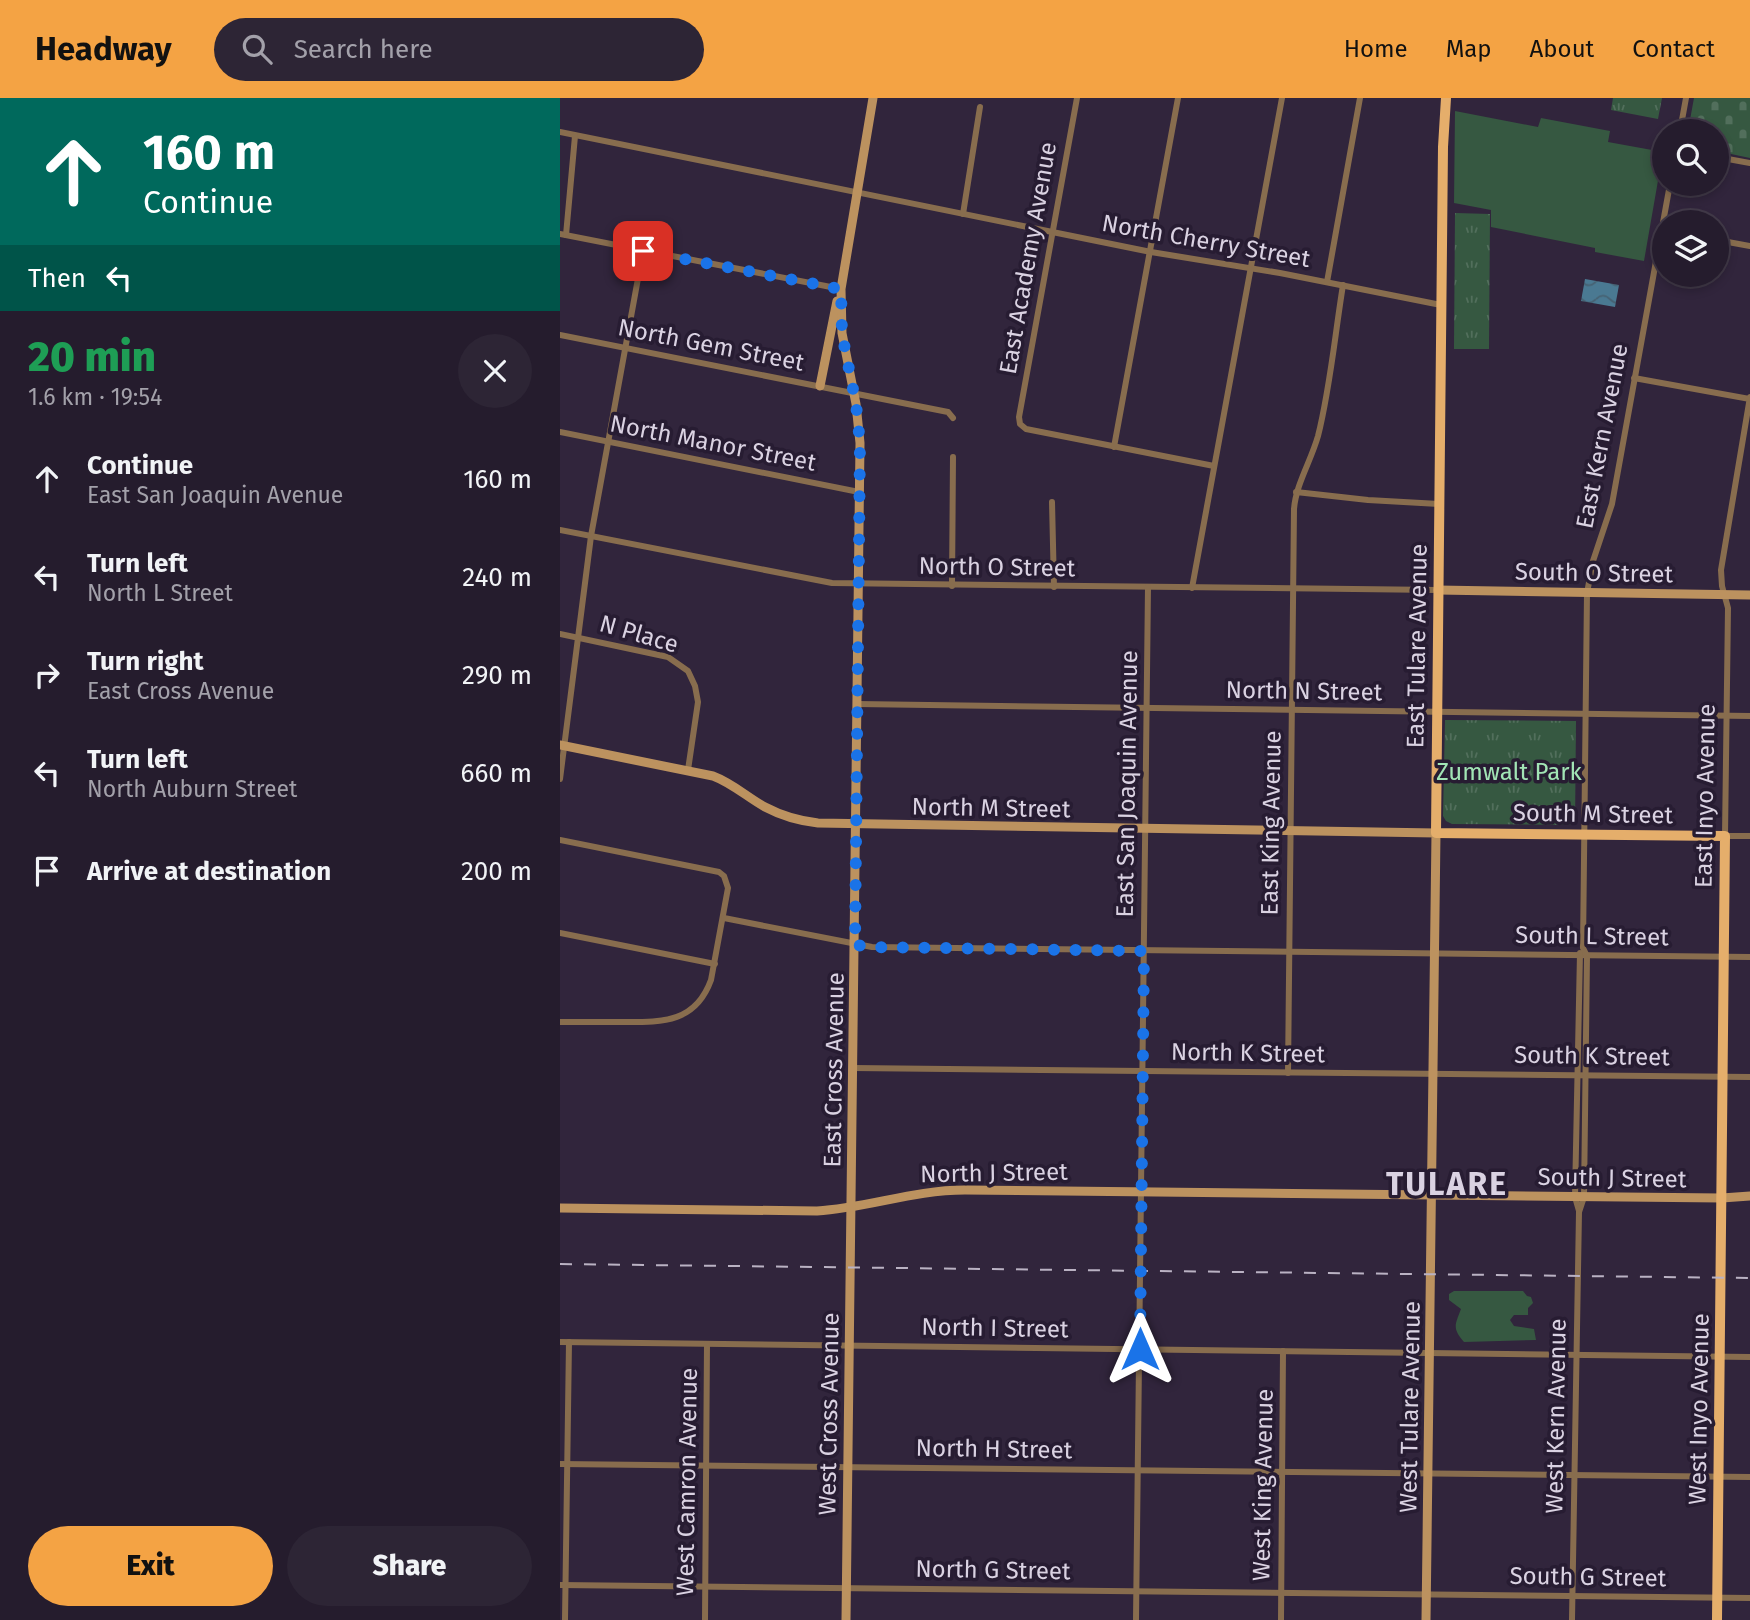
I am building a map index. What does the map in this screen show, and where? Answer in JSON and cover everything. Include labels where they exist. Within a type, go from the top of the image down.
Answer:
[{"type":"main road","name":"East Tulare Avenue","points":[[1436,833],[1441,305],[1446,98]]},
{"type":"main road","name":"South M Street","points":[[1436,833],[1725,836]]},
{"type":"main road","name":"East Inyo Avenue","points":[[1722,1198],[1725,836]]},
{"type":"main road","name":"West Inyo Avenue","points":[[1717,1620],[1722,1198]]},
{"type":"street","name":"East Cross Avenue","points":[[850,1208],[859,433],[855,394],[842,334],[841,289],[873,98]]},
{"type":"street","name":"East Academy Avenue","points":[[1077,98],[1019,417],[1020,424],[1026,429],[1114,447]]},
{"type":"street","points":[[1178,98],[1152,252],[1114,447],[1214,466]]},
{"type":"street","points":[[1192,588],[1282,98]]},
{"type":"street","points":[[1327,282],[1360,98]]},
{"type":"street","points":[[1682,119],[1686,98]]},
{"type":"street","points":[[963,214],[980,107]]},
{"type":"street","name":"North Cherry Street","points":[[560,132],[1152,252],[1441,305]]},
{"type":"street","points":[[575,136],[563,235],[841,289],[820,386]]},
{"type":"street","points":[[1729,159],[1750,163]]},
{"type":"street","points":[[1729,242],[1750,246]]},
{"type":"street","points":[[560,779],[562,745],[579,638],[591,536],[643,251]]},
{"type":"street","name":"East King Avenue","points":[[1288,1073],[1294,509],[1296,492],[1318,435],[1343,285]]},
{"type":"street","name":"East Kern Avenue","points":[[1579,1197],[1585,1076],[1583,835],[1587,593],[1593,561],[1610,511],[1652,286]]},
{"type":"street","name":"North Gem Street","points":[[560,335],[948,412],[953,418]]},
{"type":"street","points":[[1634,378],[1750,398]]},
{"type":"street","name":"East Inyo Avenue","points":[[1725,836],[1728,608],[1721,570],[1750,398]]},
{"type":"street","name":"North Manor Street","points":[[560,432],[859,492]]},
{"type":"street","points":[[952,586],[953,457]]},
{"type":"street","points":[[1296,492],[1439,504]]},
{"type":"street","points":[[1052,502],[1054,587]]},
{"type":"street","name":"North O Street","points":[[560,530],[816,581],[859,584],[1438,590]]},
{"type":"street","name":"East San Joaquin Avenue","points":[[1136,1620],[1148,587]]},
{"type":"street","name":"South O Street","points":[[1438,590],[1750,595]]},
{"type":"street","name":"N Place","points":[[560,634],[668,657],[688,671],[698,702],[688,770]]},
{"type":"street","name":"North N Street","points":[[857,704],[1750,716]]},
{"type":"street","name":"North M Street","points":[[562,745],[688,770],[724,781],[768,808],[789,817],[818,823],[1436,833]]},
{"type":"street","name":"East Tulare Avenue","points":[[1432,1195],[1436,833]]},
{"type":"street","name":"South M Street","points":[[1725,836],[1750,836]]},
{"type":"street","points":[[560,840],[719,872],[724,876],[728,888],[715,964],[707,990],[693,1007],[679,1017],[659,1022],[560,1022]]},
{"type":"street","name":"South L Street","points":[[724,918],[872,947],[1750,957]]},
{"type":"street","points":[[560,933],[715,964]]},
{"type":"street","name":"East Kern Avenue","points":[[1579,1212],[1577,1075],[1583,956]]},
{"type":"street","name":"North K Street","points":[[853,1068],[1433,1073]]},
{"type":"street","name":"South K Street","points":[[1433,1073],[1750,1077]]},
{"type":"street","name":"North J Street","points":[[560,1208],[784,1212],[850,1208],[903,1195],[949,1190],[1432,1195]]},
{"type":"street","name":"South J Street","points":[[1432,1195],[1750,1196]]},
{"type":"street","name":"West Tulare Avenue","points":[[1426,1620],[1432,1195]]},
{"type":"street","name":"West Cross Avenue","points":[[846,1620],[850,1208]]},
{"type":"street","name":"West Kern Avenue","points":[[1572,1620],[1579,1212]]},
{"type":"street","name":"North I Street","points":[[560,1342],[1750,1356]]},
{"type":"street","points":[[565,1620],[564,1464],[569,1342]]},
{"type":"street","name":"West Camron Avenue","points":[[705,1620],[708,1344]]},
{"type":"street","name":"West King Avenue","points":[[1281,1620],[1283,1351]]},
{"type":"street","name":"North H Street","points":[[564,1464],[1750,1477]]},
{"type":"street","name":"North G Street","points":[[563,1585],[1426,1595]]},
{"type":"street","name":"South G Street","points":[[1426,1595],[1750,1598]]},
{"type":"green space","points":[[1613,98],[1662,98],[1658,119],[1611,110]]},
{"type":"green space","points":[[1694,98],[1750,98],[1750,158],[1729,154],[1729,119],[1690,119]]},
{"type":"green space","points":[[1455,111],[1538,127],[1541,118],[1610,131],[1608,142],[1652,150],[1652,196],[1655,196],[1644,261],[1491,227],[1491,210],[1454,203]]},
{"type":"green space","points":[[1455,213],[1490,214],[1489,349],[1454,349]]},
{"type":"green space","name":"Zumwalt Park","points":[[1445,720],[1576,721],[1575,825],[1452,824],[1446,821],[1443,816]]},
{"type":"green space","points":[[1454,1291],[1523,1291],[1531,1297],[1533,1303],[1528,1308],[1528,1315],[1514,1315],[1510,1320],[1514,1326],[1534,1329],[1536,1340],[1464,1342],[1456,1326],[1461,1309],[1449,1300],[1449,1294]]},
{"type":"water","points":[[1585,279],[1619,285],[1615,307],[1581,301]]},
{"type":"railway","points":[[560,1264],[1750,1278]]},
{"type":"district","name":"TULARE","points":[[1447,1184]]},
{"type":"route","points":[[643,251],[841,289],[842,334],[856,404],[860,443],[855,945],[1144,951],[1140,1349]]}]
